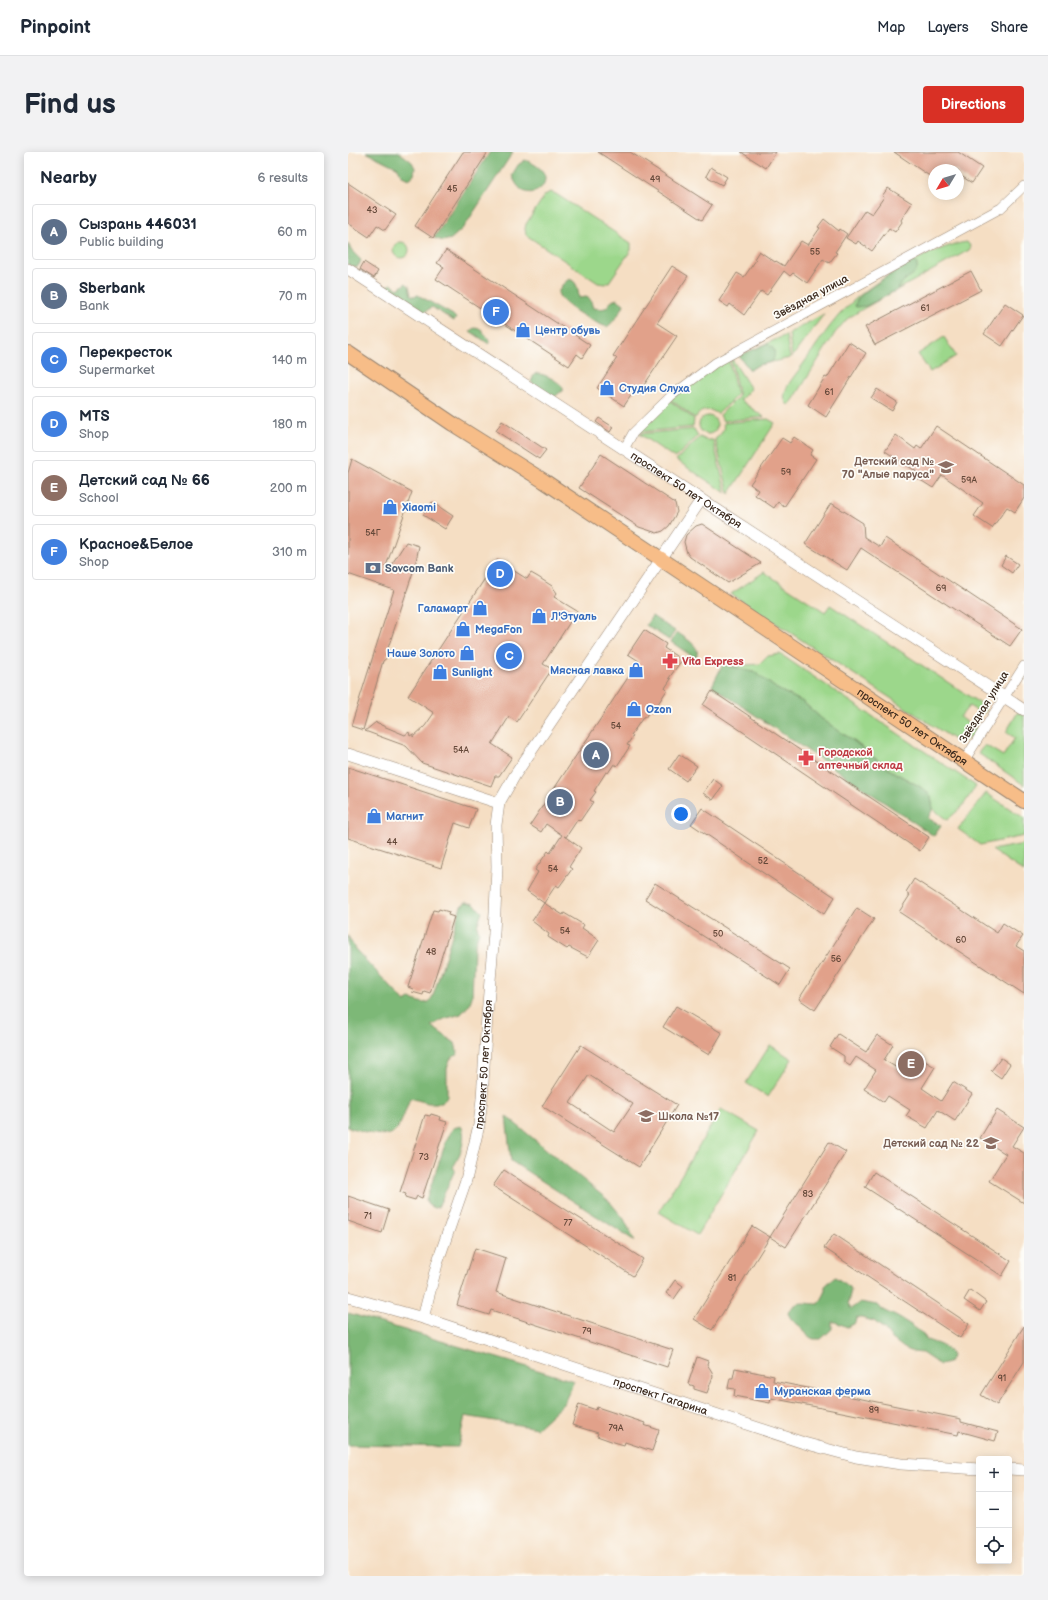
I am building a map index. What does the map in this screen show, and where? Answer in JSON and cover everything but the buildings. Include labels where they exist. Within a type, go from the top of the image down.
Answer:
[{"type":"main road","name":"проспект 50 лет Октября","points":[[348,353],[1024,801]]},
{"type":"street","name":"Звёздная улица","points":[[624,449],[633,434],[671,396],[715,363],[1001,208],[1024,186]]},
{"type":"street","name":"проспект 50 лет Октября","points":[[348,269],[1024,710]]},
{"type":"street","points":[[661,559],[701,500]]},
{"type":"street","name":"проспект 50 лет Октября","points":[[423,1318],[437,1264],[466,1180],[479,1125],[494,933],[497,867],[496,825],[499,803],[514,775],[661,559]]},
{"type":"street","name":"Звёздная улица","points":[[964,761],[1024,666]]},
{"type":"street","points":[[348,754],[499,803]]},
{"type":"street","name":"проспект Гагарина","points":[[348,1297],[423,1318],[804,1443],[856,1457],[901,1464],[976,1469]]},
{"type":"street","points":[[1012,1470],[1024,1470]]},
{"type":"green space","points":[[366,152],[399,152],[412,162],[415,168],[414,175],[409,179],[402,176],[398,168]]},
{"type":"green space","points":[[490,152],[513,152],[464,227],[451,239],[443,241],[434,238]]},
{"type":"green space","points":[[525,160],[533,163],[543,172],[545,178],[544,183],[536,192],[530,193],[523,191],[517,185],[512,175],[518,165]]},
{"type":"green space","points":[[550,192],[556,194],[631,243],[631,250],[609,282],[605,284],[598,283],[526,235],[526,224],[545,195]]},
{"type":"green space","points":[[401,242],[407,244],[409,250],[407,256],[401,258],[395,256],[393,250],[395,244]]},
{"type":"green space","points":[[967,242],[971,247],[969,250],[847,319],[835,333],[794,399],[789,405],[787,404],[785,395],[788,385],[844,309],[876,283],[906,265],[938,250]]},
{"type":"green space","points":[[348,243],[351,250],[361,260],[359,265],[356,267],[348,265]]},
{"type":"green space","points":[[915,261],[917,268],[915,273],[904,281],[896,291],[866,306],[855,306],[862,294],[870,288]]},
{"type":"green space","points":[[569,279],[576,284],[579,298],[586,297],[590,299],[593,308],[606,308],[610,303],[617,299],[624,304],[620,313],[607,327],[587,318],[572,308],[561,298],[558,293],[562,285]]},
{"type":"green space","points":[[406,283],[409,286],[411,295],[418,295],[453,315],[456,318],[454,321],[432,307],[423,313],[385,287],[391,284],[398,289]]},
{"type":"green space","points":[[824,314],[792,357],[789,333]]},
{"type":"green space","points":[[474,328],[481,329],[490,341],[489,344],[470,331]]},
{"type":"green space","points":[[786,335],[790,358],[758,365],[750,370],[739,356]]},
{"type":"green space","points":[[944,337],[956,356],[930,372],[918,354]]},
{"type":"green space","points":[[766,344],[772,347],[774,351],[772,362],[758,365],[750,370],[739,356]]},
{"type":"green space","points":[[730,356],[751,389],[740,400],[764,417],[723,421],[720,415],[739,396]]},
{"type":"green space","points":[[728,357],[737,395],[718,414],[706,410],[697,415],[695,418],[670,399]]},
{"type":"green space","points":[[536,373],[554,380],[563,387],[563,390],[553,398],[531,382]]},
{"type":"green space","points":[[669,400],[694,419],[693,427],[639,432]]},
{"type":"green space","points":[[708,416],[714,419],[717,425],[714,431],[708,434],[702,431],[699,425],[702,419]]},
{"type":"green space","points":[[768,419],[775,423],[729,494],[715,439],[722,432],[723,423]]},
{"type":"green space","points":[[694,429],[698,436],[675,458],[639,434]]},
{"type":"green space","points":[[700,437],[706,440],[713,440],[726,493],[676,460]]},
{"type":"green space","points":[[764,572],[825,612],[830,605],[984,706],[986,711],[982,714],[969,706],[960,717],[977,729],[967,740],[958,742],[731,594]]},
{"type":"green space","points":[[652,616],[675,631],[669,640],[646,625]]},
{"type":"green space","points":[[677,632],[695,647],[697,654],[695,658],[671,642]]},
{"type":"green space","points":[[780,654],[976,786],[962,807],[947,820],[933,809],[931,796],[919,786],[890,770],[855,742],[822,719],[803,702],[777,689],[756,673],[732,666],[760,664],[768,656]]},
{"type":"green space","points":[[723,664],[756,673],[777,689],[803,702],[822,719],[855,742],[890,770],[919,786],[931,796],[933,809],[928,818],[941,826],[934,836],[712,686]]},
{"type":"green space","points":[[1018,712],[1024,715],[1024,785],[978,753],[985,745],[1003,756],[1015,738],[1006,732]]},
{"type":"green space","points":[[986,793],[1024,818],[1024,836],[980,845],[958,829]]},
{"type":"green space","points":[[1024,844],[1024,872],[992,850]]},
{"type":"green space","points":[[466,902],[474,904],[482,912],[477,926],[479,932],[474,947],[472,997],[469,1005],[461,1014],[444,1019],[431,1026],[455,1043],[458,1054],[450,1059],[447,1069],[447,1096],[442,1103],[428,1103],[410,1098],[401,1123],[396,1130],[387,1135],[374,1134],[348,1127],[348,936],[355,949],[405,1002],[410,999],[423,1003],[429,1002],[433,996],[461,906]]},
{"type":"green space","points":[[770,1045],[792,1059],[768,1097],[746,1083]]},
{"type":"green space","points":[[721,1109],[759,1131],[697,1235],[659,1212]]},
{"type":"green space","points":[[506,1116],[609,1201],[624,1219],[635,1241],[511,1161]]},
{"type":"green space","points":[[461,1126],[464,1136],[458,1159],[453,1167],[455,1170],[438,1207],[434,1208],[428,1205],[426,1200],[447,1139],[453,1128]]},
{"type":"green space","points":[[835,1277],[850,1287],[851,1290],[848,1303],[851,1309],[860,1302],[877,1305],[884,1311],[914,1328],[927,1340],[947,1349],[952,1356],[949,1363],[940,1365],[922,1353],[913,1352],[904,1348],[891,1338],[884,1329],[874,1321],[857,1317],[854,1324],[847,1327],[836,1322],[832,1322],[832,1329],[821,1339],[811,1338],[791,1319],[788,1313],[797,1304],[819,1304],[825,1293],[825,1286]]},
{"type":"green space","points":[[348,1313],[574,1381],[564,1403],[537,1428],[465,1416],[458,1447],[348,1445]]},
{"type":"place","name":"Красное&Белое","points":[[496,312]]},
{"type":"place","name":"Центр обувь","points":[[523,330]]},
{"type":"place","name":"Студия Слуха","points":[[607,388]]},
{"type":"place","name":"Детский сад № 70 \"Алые паруса\"","points":[[946,467]]},
{"type":"place","name":"Xiaomi","points":[[390,507]]},
{"type":"place","name":"Sovcom Bank","points":[[373,568]]},
{"type":"place","name":"MTS","points":[[500,574]]},
{"type":"place","name":"Галамарт","points":[[480,608]]},
{"type":"place","name":"Л'Этуаль","points":[[539,616]]},
{"type":"place","name":"MegaFon","points":[[463,629]]},
{"type":"place","name":"Наше Золото","points":[[467,653]]},
{"type":"place","name":"Перекресток","points":[[509,656]]},
{"type":"place","name":"Vita Express","points":[[670,661]]},
{"type":"place","name":"Мясная лавка","points":[[636,670]]},
{"type":"place","name":"Sunlight","points":[[440,672]]},
{"type":"place","name":"Ozon","points":[[634,709]]},
{"type":"place","name":"Сызрань 446031","points":[[596,755]]},
{"type":"place","name":"Городской аптечный склад","points":[[806,758]]},
{"type":"place","name":"Sberbank","points":[[560,802]]},
{"type":"place","name":"Магнит","points":[[374,816]]},
{"type":"place","name":"Детский сад № 66","points":[[911,1064]]},
{"type":"place","name":"Школа №17","points":[[646,1116]]},
{"type":"place","name":"Детский сад № 22","points":[[991,1143]]},
{"type":"place","name":"Муранская ферма","points":[[762,1391]]}]
